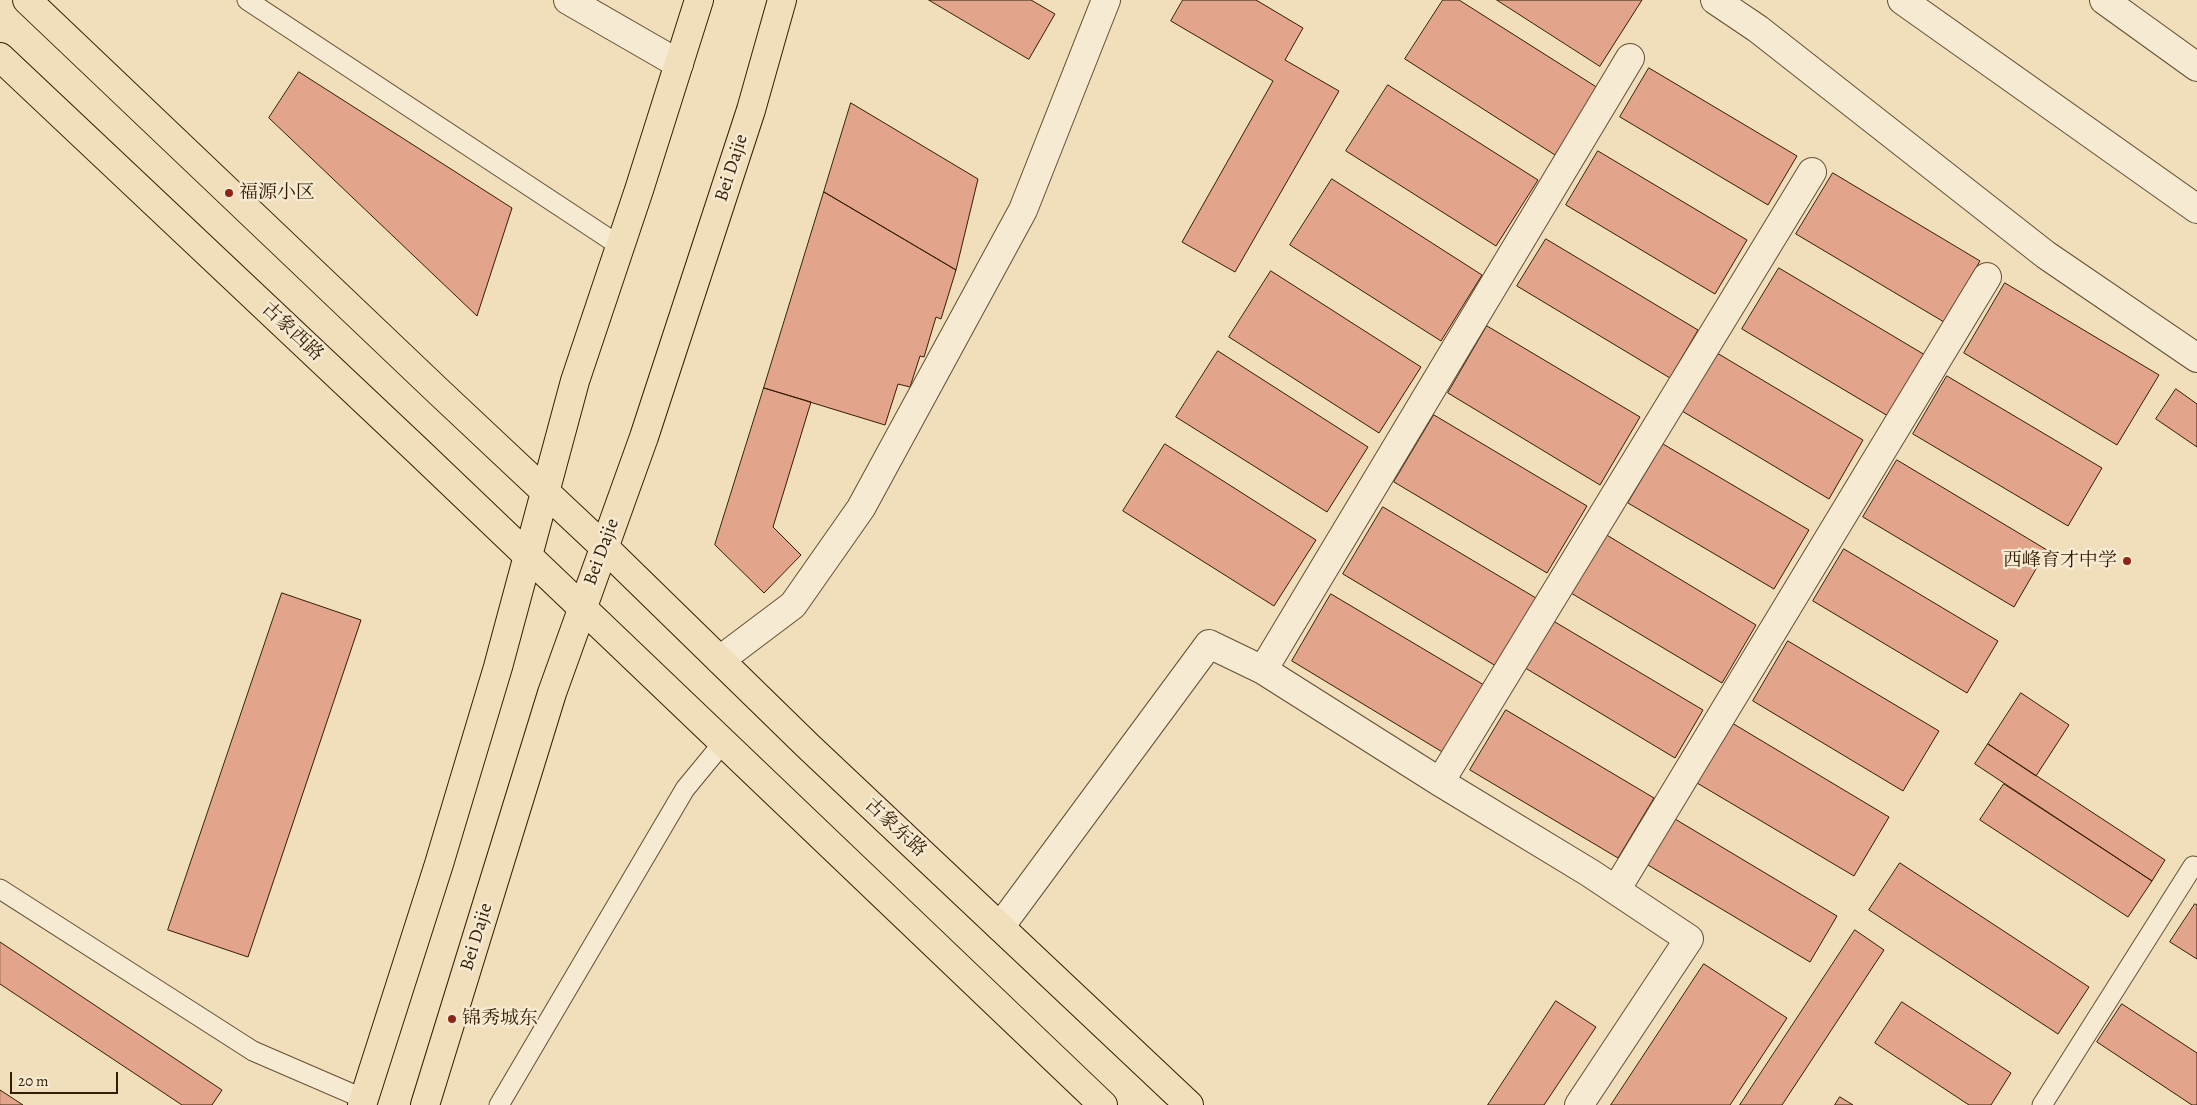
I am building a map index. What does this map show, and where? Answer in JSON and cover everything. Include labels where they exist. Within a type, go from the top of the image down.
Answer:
[{"type":"main road","points":[[27,0],[604,547]]},
{"type":"main road","points":[[363,1102],[444,845],[529,558],[575,381],[699,0]]},
{"type":"main road","name":"Bei Dajie","points":[[425,1105],[552,693],[644,437],[751,110],[782,0]]},
{"type":"main road","name":"古象西路","points":[[0,57],[582,609]]},
{"type":"main road","name":"古象东路","points":[[604,547],[720,660],[1189,1105]]},
{"type":"main road","points":[[582,609],[1103,1105]]},
{"type":"street","points":[[568,0],[679,64]]},
{"type":"street","points":[[720,660],[793,606],[861,508],[1022,210],[1106,0]]},
{"type":"street","points":[[1715,0],[1758,30],[2046,255],[2197,358]]},
{"type":"street","points":[[1902,0],[2197,209]]},
{"type":"street","points":[[2104,0],[2197,67]]},
{"type":"street","points":[[1263,670],[1630,58]]},
{"type":"street","points":[[1440,782],[1812,172]]},
{"type":"street","points":[[1616,890],[1987,277]]},
{"type":"street","points":[[1000,927],[1209,644],[1263,670],[1616,890],[1689,939],[1579,1105]]},
{"type":"lane","points":[[247,0],[620,246]]},
{"type":"lane","points":[[498,1105],[685,789],[722,744]]},
{"type":"lane","points":[[2042,1105],[2194,866]]},
{"type":"lane","points":[[0,888],[254,1051],[363,1102]]},
{"type":"building","points":[[929,0],[1031,0],[1055,14],[1029,59]]},
{"type":"building","points":[[1183,0],[1256,0],[1303,28],[1285,60],[1339,91],[1235,272],[1182,242],[1273,81],[1171,21]]},
{"type":"building","points":[[1443,0],[1459,0],[1598,88],[1555,155],[1405,59]]},
{"type":"building","points":[[1497,0],[1642,0],[1600,66]]},
{"type":"building","points":[[1649,68],[1797,156],[1768,205],[1620,117]]},
{"type":"building","points":[[299,72],[512,208],[477,316],[269,118]]},
{"type":"building","points":[[1388,85],[1538,180],[1496,246],[1346,151]]},
{"type":"building","points":[[851,103],[978,179],[956,270],[824,192]]},
{"type":"building","points":[[1598,151],[1747,240],[1715,294],[1566,205]]},
{"type":"building","points":[[1833,173],[1980,261],[1944,322],[1796,234]]},
{"type":"building","points":[[1332,179],[1482,275],[1441,341],[1290,245]]},
{"type":"building","points":[[824,192],[956,270],[941,319],[936,317],[924,357],[920,356],[910,387],[898,384],[885,425],[764,388]]},
{"type":"building","points":[[1546,239],[1698,330],[1670,378],[1517,286]]},
{"type":"building","points":[[1779,268],[1925,355],[1888,416],[1742,329]]},
{"type":"building","points":[[1271,271],[1421,367],[1379,433],[1229,337]]},
{"type":"building","points":[[2005,283],[2159,375],[2117,445],[1964,353]]},
{"type":"building","points":[[1487,326],[1640,417],[1600,485],[1448,393]]},
{"type":"building","points":[[1218,351],[1368,447],[1327,512],[1176,417]]},
{"type":"building","points":[[1717,353],[1863,440],[1829,499],[1682,411]]},
{"type":"building","points":[[1947,376],[2102,468],[2068,526],[1913,434]]},
{"type":"building","points":[[764,388],[811,402],[773,527],[801,555],[764,593],[715,545]]},
{"type":"building","points":[[2176,389],[2197,404],[2197,447],[2156,419]]},
{"type":"building","points":[[1434,415],[1587,506],[1547,573],[1394,482]]},
{"type":"building","points":[[1165,444],[1316,540],[1274,606],[1123,511]]},
{"type":"building","points":[[1663,444],[1809,530],[1774,589],[1628,503]]},
{"type":"building","points":[[1897,460],[2047,550],[2014,607],[1863,517]]},
{"type":"building","points":[[1383,507],[1536,598],[1496,666],[1343,574]]},
{"type":"building","points":[[1605,534],[1756,625],[1722,683],[1571,593]]},
{"type":"building","points":[[1844,549],[1998,641],[1967,693],[1813,601]]},
{"type":"building","points":[[282,593],[361,620],[248,957],[168,930]]},
{"type":"building","points":[[1331,594],[1484,685],[1444,753],[1292,661]]},
{"type":"building","points":[[1550,619],[1703,710],[1675,758],[1522,666]]},
{"type":"building","points":[[1788,641],[1939,731],[1903,791],[1753,701]]},
{"type":"building","points":[[2021,693],[2069,725],[2036,776],[1988,744]]},
{"type":"building","points":[[1506,710],[1654,798],[1618,858],[1470,770]]},
{"type":"building","points":[[1732,723],[1889,817],[1854,876],[1697,783]]},
{"type":"building","points":[[1988,744],[2165,860],[2152,881],[1975,764]]},
{"type":"building","points":[[2004,784],[2152,881],[2128,917],[1980,820]]},
{"type":"building","points":[[1675,819],[1837,916],[1810,962],[1648,865]]},
{"type":"building","points":[[1900,863],[2089,987],[2058,1034],[1869,910]]},
{"type":"building","points":[[2195,904],[2197,905],[2197,959],[2170,942]]},
{"type":"building","points":[[1855,930],[1884,950],[1782,1105],[1740,1105]]},
{"type":"building","points":[[0,942],[222,1090],[212,1105],[182,1105],[0,984]]},
{"type":"building","points":[[1704,964],[1787,1018],[1730,1105],[1611,1105]]},
{"type":"building","points":[[1556,1001],[1596,1027],[1544,1105],[1488,1105]]},
{"type":"building","points":[[1902,1002],[2011,1073],[1991,1105],[1969,1105],[1875,1043]]},
{"type":"building","points":[[2122,1004],[2197,1053],[2197,1105],[2192,1105],[2097,1042]]},
{"type":"building","points":[[0,1090],[23,1105],[0,1105]]},
{"type":"building","points":[[1840,1097],[1853,1105],[1835,1105]]},
{"type":"place","name":"福源小区","points":[[229,193]]},
{"type":"place","name":"西峰育才中学","points":[[2127,561]]},
{"type":"place","name":"锦秀城东","points":[[452,1019]]}]
